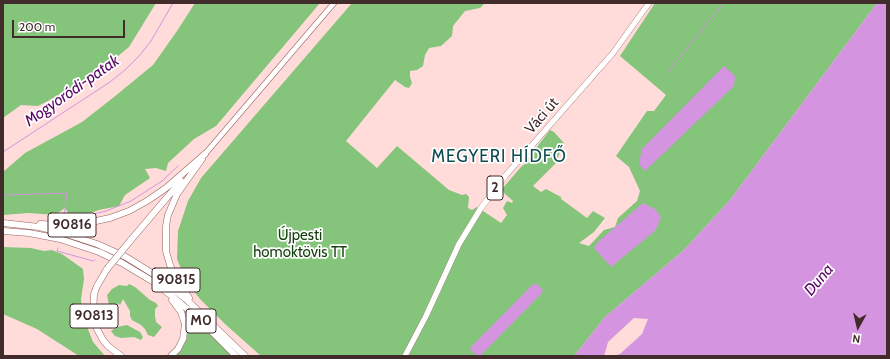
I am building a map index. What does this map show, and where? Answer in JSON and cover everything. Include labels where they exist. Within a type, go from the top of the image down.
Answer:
[{"type":"highway","name":"90816","points":[[3,223],[13,221],[50,225],[73,225],[92,223],[110,218],[129,211],[158,195],[205,154]]},
{"type":"highway","name":"90813","points":[[121,356],[108,346],[97,329],[93,301],[97,286],[106,269],[205,154]]},
{"type":"highway","name":"90815","points":[[205,154],[177,194],[168,215],[165,237],[166,251],[175,277],[188,297],[204,312],[212,323]]},
{"type":"highway","name":"M0","points":[[3,223],[39,227],[82,238],[114,251],[146,268],[166,283],[212,323],[246,356]]},
{"type":"highway","name":"M0","points":[[3,231],[29,233],[60,239],[99,252],[135,270],[187,308],[236,356]]},
{"type":"highway","points":[[164,290],[179,307],[185,324],[182,343],[171,356]]},
{"type":"main road","points":[[205,154],[334,3]]},
{"type":"main road","name":"Váci út","points":[[405,356],[423,322],[459,244],[481,208],[506,175],[613,53],[649,3]]},
{"type":"green space","points":[[3,3],[156,3],[129,47],[89,80],[38,106],[21,105],[3,118]]},
{"type":"green space","points":[[195,3],[320,3],[216,126],[194,139],[168,163],[166,171],[156,168],[145,169],[150,178],[125,195],[119,206],[99,210],[72,219],[65,208],[55,215],[29,213],[3,215],[3,172],[25,153],[82,122],[153,65]]},
{"type":"green space","name":"Újpesti homoktövis TT","points":[[352,3],[485,3],[480,8],[465,11],[453,26],[452,36],[441,46],[429,48],[425,55],[423,66],[417,70],[410,71],[412,83],[409,88],[395,80],[346,141],[377,168],[397,146],[449,190],[462,195],[466,194],[469,197],[468,208],[472,210],[477,207],[501,223],[507,215],[503,208],[507,201],[512,203],[513,201],[504,193],[502,189],[526,163],[550,130],[554,132],[564,143],[555,164],[533,186],[541,192],[546,189],[561,197],[561,199],[587,218],[593,211],[605,218],[594,232],[579,243],[589,246],[604,230],[615,227],[618,218],[637,201],[640,191],[629,167],[616,156],[647,111],[654,111],[666,95],[620,56],[655,3],[877,3],[730,200],[684,250],[605,317],[574,356],[261,356],[200,299],[186,281],[177,259],[178,231],[188,201],[201,178]]},
{"type":"green space","points":[[3,247],[31,248],[44,251],[52,250],[62,254],[83,269],[84,279],[81,299],[82,314],[93,342],[105,356],[79,356],[37,329],[3,314]]},
{"type":"green space","points":[[129,284],[135,287],[158,306],[155,309],[156,322],[162,327],[154,337],[148,335],[141,325],[132,320],[130,311],[123,299],[120,305],[118,303],[115,319],[106,321],[104,314],[109,305],[107,295],[112,289],[119,285],[127,286]]},
{"type":"green space","points":[[186,311],[232,356],[175,356],[187,339],[188,319]]},
{"type":"green space","points":[[127,325],[140,332],[143,337],[141,340],[134,337],[121,338],[115,336],[111,331],[117,327]]},
{"type":"water","name":"Duna","points":[[877,3],[887,3],[887,356],[613,356],[620,354],[642,334],[648,319],[634,318],[608,342],[604,356],[574,356],[605,317],[684,250],[730,200]]},
{"type":"water","points":[[724,66],[735,76],[734,86],[645,171],[639,164],[642,149]]},
{"type":"water","points":[[643,203],[655,209],[661,217],[656,230],[611,267],[594,248],[599,241]]},
{"type":"water","points":[[533,284],[537,284],[543,290],[541,294],[480,356],[470,350],[471,347]]},
{"type":"waterway","name":"Mogyoródi-patak","points":[[3,152],[110,82],[125,70],[151,41],[173,3]]},
{"type":"waterway","points":[[667,73],[721,6]]},
{"type":"waterway","points":[[3,195],[67,193],[64,217],[81,217],[106,211],[131,201],[162,181],[178,166]]},
{"type":"waterway","points":[[58,248],[57,251],[93,261],[95,260]]},
{"type":"district","name":"MEGYERI HÍDFŐ","points":[[499,157]]}]
